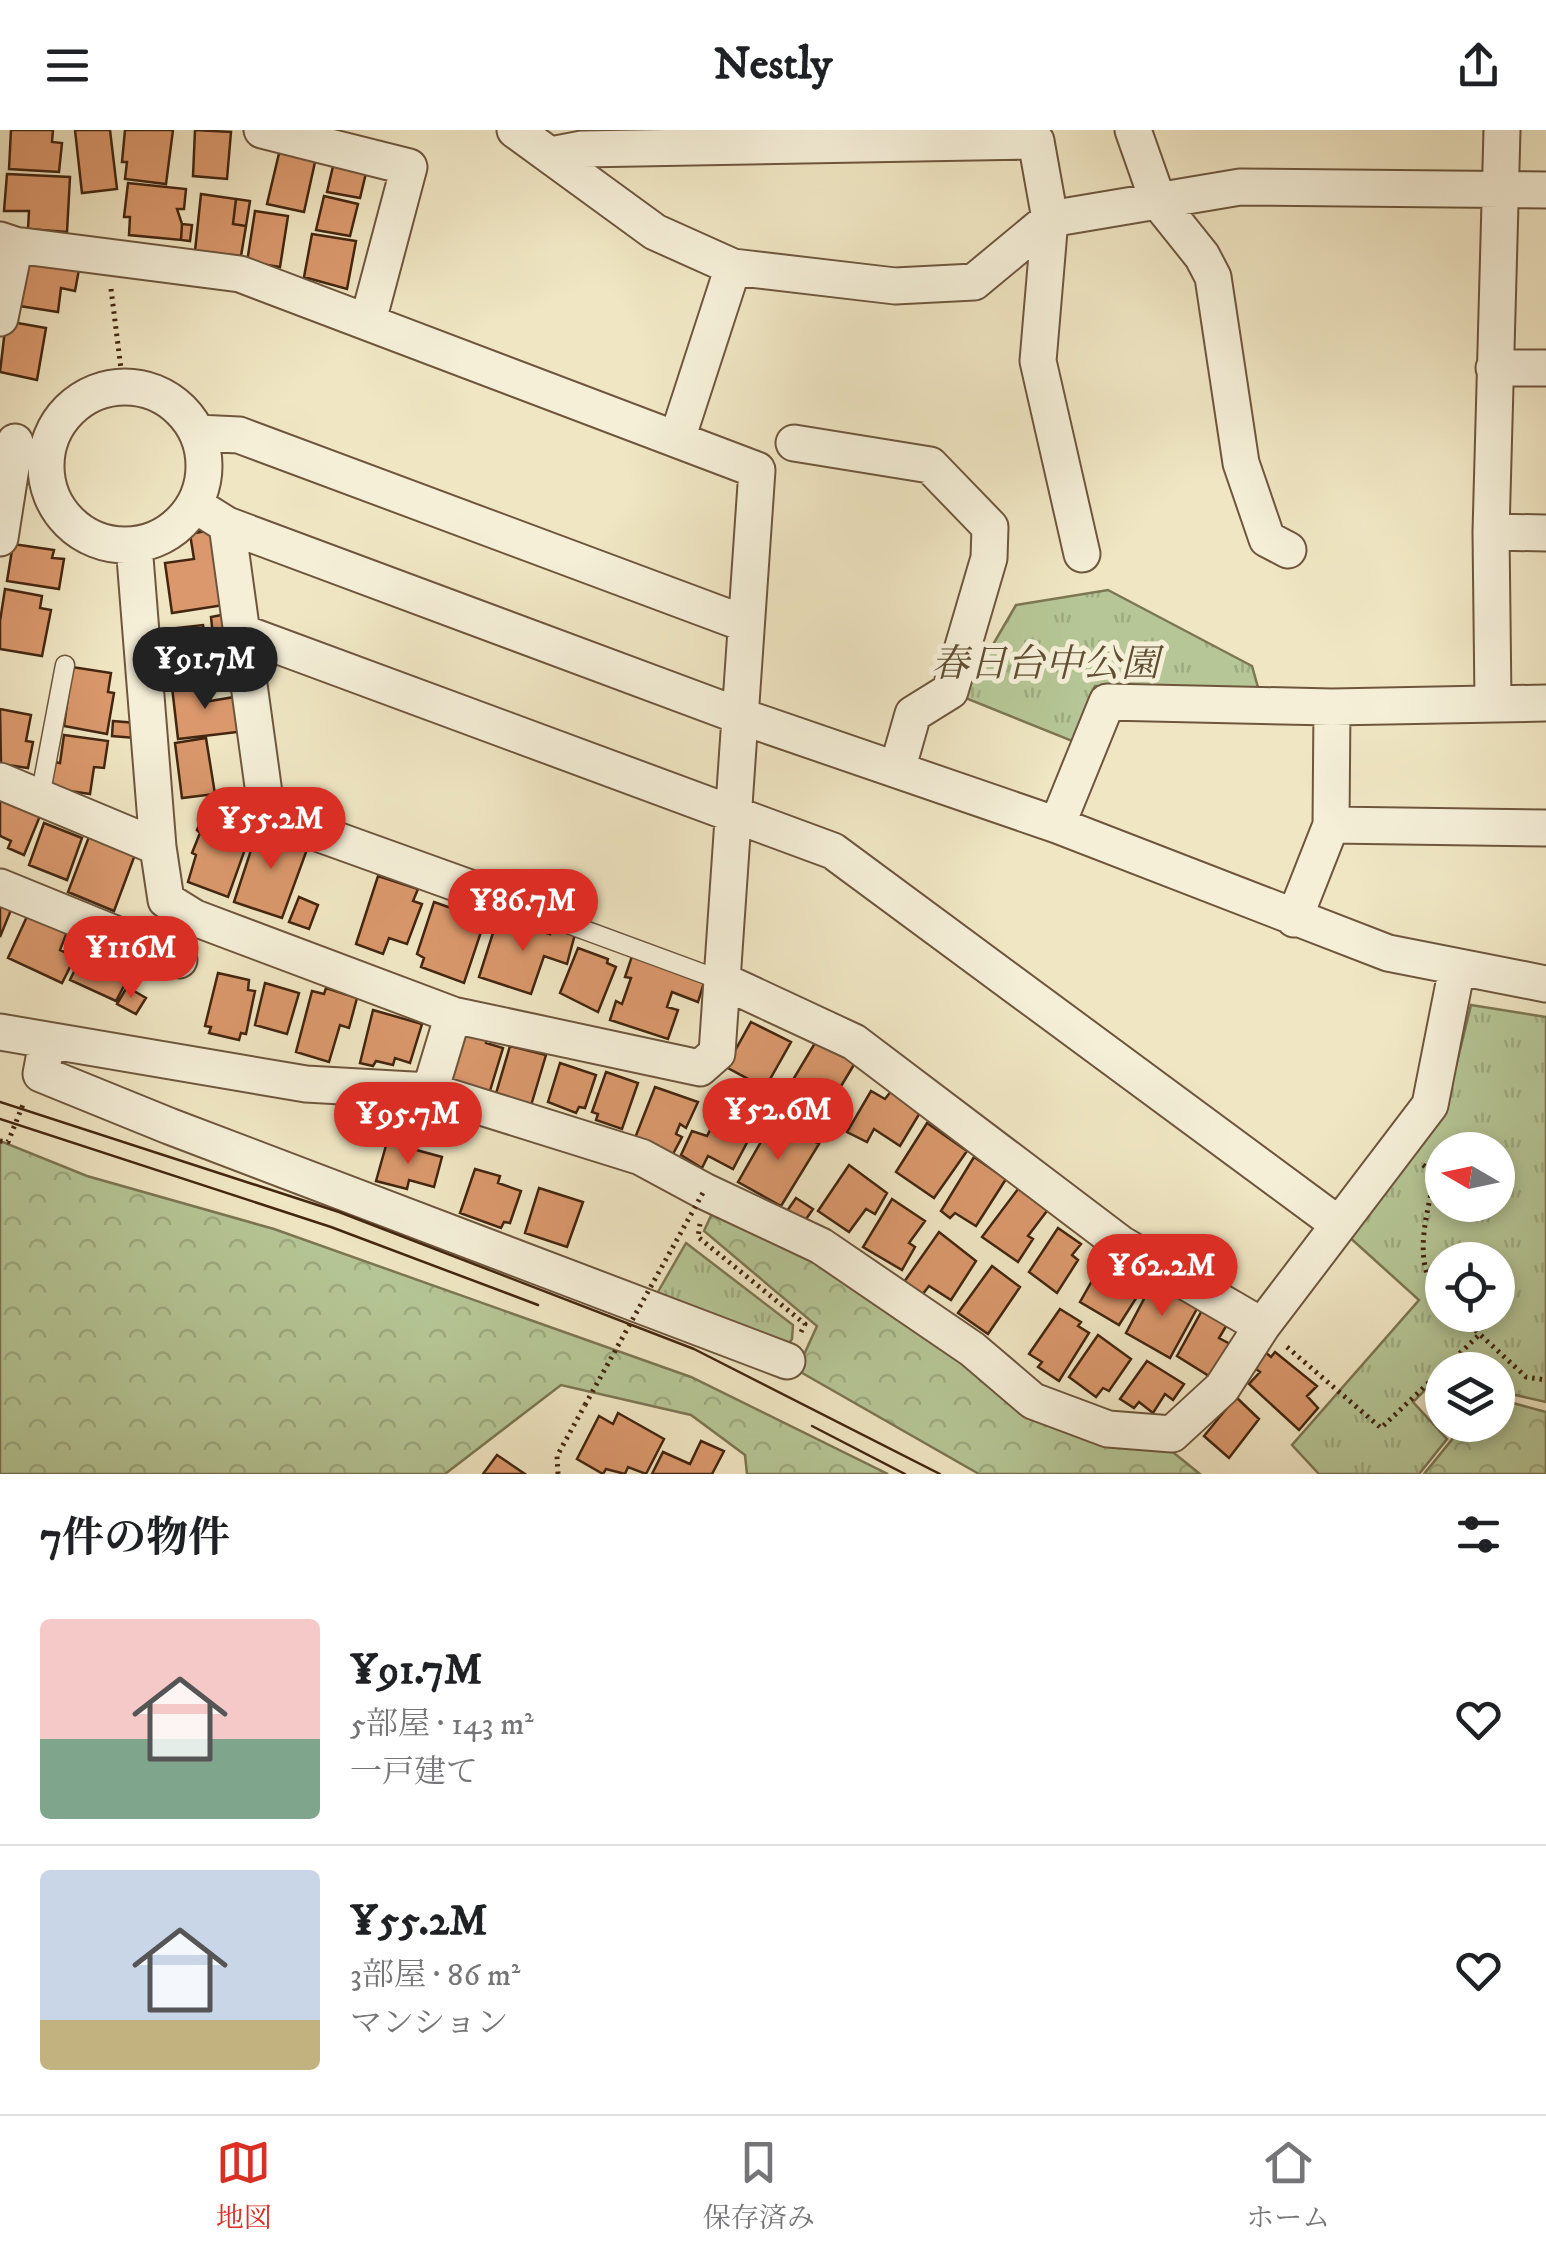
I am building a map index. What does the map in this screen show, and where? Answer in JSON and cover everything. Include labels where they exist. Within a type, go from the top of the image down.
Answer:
[{"type":"street","points":[[262,130],[409,166],[368,321]]},
{"type":"street","points":[[515,130],[574,145],[1036,141],[1050,218],[1038,360],[1082,554]]},
{"type":"street","points":[[1134,130],[1158,201],[1202,256],[1213,277],[1241,463],[1267,538],[1288,550]]},
{"type":"street","points":[[1493,702],[1491,532],[1502,130]]},
{"type":"street","points":[[574,145],[655,232],[733,268],[895,286],[974,282],[1050,218],[1240,187],[1546,190]]},
{"type":"street","points":[[0,318],[8,243],[240,274],[757,470],[717,1053],[700,1068],[453,1015],[195,918],[166,900],[158,847],[134,545]]},
{"type":"street","points":[[676,440],[733,268]]},
{"type":"street","points":[[1494,368],[1546,368]]},
{"type":"street","points":[[0,538],[21,442],[58,422],[75,403],[98,390],[124,386],[149,389],[172,400],[198,433],[205,461],[203,484],[195,505],[180,524],[158,538],[134,545],[109,544],[85,535],[66,518],[52,497],[46,472],[21,442]]},
{"type":"street","points":[[198,433],[239,435],[746,624]]},
{"type":"street","points":[[794,443],[930,465],[990,527],[989,558],[950,691],[913,714],[897,770]]},
{"type":"street","points":[[195,505],[227,526],[740,716],[1057,825],[1388,953],[1546,984]]},
{"type":"street","points":[[227,526],[266,815],[495,898]]},
{"type":"street","points":[[1491,532],[1546,533]]},
{"type":"street","points":[[241,632],[833,852],[1338,1224]]},
{"type":"street","points":[[1057,825],[1107,702],[1332,708],[1546,703]]},
{"type":"street","points":[[1294,918],[1331,825],[1332,708]]},
{"type":"street","points":[[0,780],[158,847]]},
{"type":"street","points":[[1331,825],[1546,828]]},
{"type":"street","points":[[0,888],[179,960]]},
{"type":"street","points":[[44,1058],[306,1084],[430,1091],[641,1157],[821,1246],[972,1349],[1033,1402],[1108,1429],[1172,1434],[1222,1388],[1262,1326],[1430,1105],[1457,968]]},
{"type":"street","points":[[723,980],[854,1042],[1121,1244],[1262,1326]]},
{"type":"street","points":[[430,1091],[453,1015]]},
{"type":"street","points":[[0,1032],[206,1140],[786,1361]]},
{"type":"lane","points":[[40,797],[65,665]]},
{"type":"lane","points":[[495,898],[723,980]]},
{"type":"path","points":[[106,258],[124,386]]},
{"type":"path","points":[[0,1140],[8,1142],[44,1058]]},
{"type":"path","points":[[1396,1147],[1435,1172],[1422,1252],[1425,1268]]},
{"type":"path","points":[[704,1191],[698,1237],[805,1324],[786,1361]]},
{"type":"path","points":[[558,1474],[557,1456],[704,1191]]},
{"type":"path","points":[[1262,1326],[1382,1428],[1479,1335]]},
{"type":"path","points":[[1476,1332],[1526,1376],[1546,1380]]},
{"type":"green space","name":"春日台中公園","points":[[1108,590],[1252,666],[1259,691],[1095,686],[1072,741],[958,695],[964,666],[980,667],[1016,605]]},
{"type":"green space","points":[[1471,1005],[1546,1017],[1546,1402],[1515,1395],[1515,1352],[1425,1352],[1425,1390],[1413,1402],[1425,1415],[1425,1442],[1445,1442],[1419,1474],[1319,1474],[1292,1445],[1419,1300],[1347,1235],[1425,1139],[1425,1222],[1515,1222],[1515,1132],[1430,1132],[1444,1115]]},
{"type":"green space","points":[[0,1141],[87,1176],[274,1229],[691,1377],[888,1474],[747,1474],[745,1455],[691,1415],[561,1385],[445,1474],[0,1474]]},
{"type":"green space","points":[[715,1207],[820,1263],[956,1349],[1158,1440],[1200,1474],[979,1474],[797,1370],[817,1326],[704,1231]]},
{"type":"green space","points":[[686,1243],[793,1325],[792,1339],[785,1349],[655,1297]]},
{"type":"green space","points":[[1515,1404],[1546,1412],[1546,1474],[1424,1474],[1450,1442],[1515,1442]]},
{"type":"building","points":[[11,130],[53,130],[52,142],[62,143],[59,172],[9,169]]},
{"type":"building","points":[[75,130],[110,130],[117,189],[82,193]]},
{"type":"building","points":[[125,130],[173,130],[166,184],[125,179]]},
{"type":"building","points":[[195,130],[231,132],[227,179],[193,176]]},
{"type":"building","points":[[281,145],[317,153],[304,212],[267,204]]},
{"type":"building","points":[[334,162],[367,169],[360,198],[327,192]]},
{"type":"building","points":[[7,174],[70,177],[67,232],[28,229],[29,211],[4,211]]},
{"type":"building","points":[[128,183],[186,189],[184,209],[177,209],[182,224],[181,240],[129,235],[130,217],[124,217]]},
{"type":"building","points":[[201,194],[236,199],[233,224],[246,226],[241,256],[195,251]]},
{"type":"building","points":[[324,196],[358,204],[350,236],[316,230]]},
{"type":"building","points":[[236,199],[250,201],[246,226],[233,224]]},
{"type":"building","points":[[255,211],[288,216],[280,267],[247,262]]},
{"type":"building","points":[[182,224],[192,225],[190,241],[181,240]]},
{"type":"building","points":[[312,234],[356,241],[347,289],[304,277]]},
{"type":"building","points":[[21,258],[80,264],[75,291],[61,288],[58,312],[13,305]]},
{"type":"building","points":[[6,321],[46,328],[37,380],[0,372]]},
{"type":"building","points":[[216,529],[224,605],[172,613],[165,563],[194,559],[190,534]]},
{"type":"building","points":[[13,544],[54,550],[52,558],[64,559],[59,589],[7,581]]},
{"type":"building","points":[[5,589],[42,596],[40,608],[51,610],[42,656],[0,649]]},
{"type":"building","points":[[232,613],[235,632],[213,636],[211,617]]},
{"type":"building","points":[[203,625],[207,650],[217,650],[222,675],[173,681],[167,629]]},
{"type":"building","points":[[72,667],[111,673],[108,692],[114,693],[107,734],[64,726]]},
{"type":"building","points":[[207,680],[210,701],[240,696],[246,731],[178,739],[172,687]]},
{"type":"building","points":[[0,709],[31,715],[26,741],[33,742],[28,768],[1,764]]},
{"type":"building","points":[[113,721],[136,723],[135,738],[112,736]]},
{"type":"building","points":[[64,735],[108,741],[104,768],[94,767],[90,794],[50,788],[54,762],[60,763]]},
{"type":"building","points":[[206,738],[215,794],[182,798],[175,743]]},
{"type":"building","points":[[0,794],[42,811],[24,855],[8,848],[11,841],[0,836]]},
{"type":"building","points":[[203,816],[232,827],[236,819],[253,827],[228,897],[188,882]]},
{"type":"building","points":[[44,823],[82,838],[67,880],[29,865]]},
{"type":"building","points":[[259,826],[309,844],[282,918],[234,902]]},
{"type":"building","points":[[90,834],[136,852],[114,911],[68,892]]},
{"type":"building","points":[[378,876],[418,889],[413,901],[422,904],[407,944],[389,938],[383,954],[356,944]]},
{"type":"building","points":[[299,897],[318,905],[309,929],[289,922]]},
{"type":"building","points":[[0,900],[13,905],[0,937]]},
{"type":"building","points":[[434,902],[485,920],[464,983],[421,967],[424,958],[417,954]]},
{"type":"building","points":[[30,910],[69,927],[60,950],[75,957],[62,983],[8,958]]},
{"type":"building","points":[[498,917],[550,934],[551,927],[575,934],[567,964],[544,956],[531,994],[479,977]]},
{"type":"building","points":[[93,932],[137,961],[116,1001],[70,980]]},
{"type":"building","points":[[578,948],[608,959],[607,963],[616,967],[598,1012],[560,993]]},
{"type":"building","points":[[633,953],[705,979],[698,1002],[672,992],[667,1007],[678,1010],[668,1039],[610,1020],[616,1001],[622,1004],[631,978],[625,977]]},
{"type":"building","points":[[218,973],[249,980],[248,990],[255,991],[246,1034],[241,1033],[239,1040],[209,1033],[211,1027],[205,1026]]},
{"type":"building","points":[[265,983],[299,993],[287,1034],[255,1025]]},
{"type":"building","points":[[127,987],[146,998],[136,1014],[117,1004]]},
{"type":"building","points":[[326,988],[357,998],[349,1028],[340,1025],[329,1062],[296,1052],[312,991],[324,994]]},
{"type":"building","points":[[373,1010],[422,1024],[410,1063],[395,1058],[393,1065],[360,1063]]},
{"type":"building","points":[[751,1022],[791,1042],[765,1088],[726,1067]]},
{"type":"building","points":[[467,1028],[488,1035],[486,1043],[503,1048],[489,1094],[449,1081]]},
{"type":"building","points":[[821,1033],[858,1058],[820,1121],[782,1098]]},
{"type":"building","points":[[510,1046],[546,1055],[530,1109],[495,1097]]},
{"type":"building","points":[[560,1063],[596,1075],[585,1108],[579,1107],[576,1113],[548,1102]]},
{"type":"building","points":[[606,1072],[638,1083],[622,1129],[596,1120],[598,1114],[592,1112]]},
{"type":"building","points":[[896,1085],[924,1106],[900,1146],[874,1129],[867,1142],[847,1132],[871,1091],[885,1099]]},
{"type":"building","points":[[655,1087],[698,1102],[686,1128],[680,1124],[676,1134],[682,1137],[673,1154],[635,1138]]},
{"type":"building","points":[[725,1101],[760,1118],[733,1169],[708,1156],[702,1168],[681,1155],[692,1131],[707,1136]]},
{"type":"building","points":[[774,1119],[819,1144],[781,1206],[738,1182]]},
{"type":"building","points":[[927,1123],[967,1151],[934,1198],[896,1172]]},
{"type":"building","points":[[387,1142],[442,1157],[434,1187],[409,1180],[407,1189],[376,1181]]},
{"type":"building","points":[[974,1157],[1006,1179],[976,1226],[955,1213],[950,1218],[941,1211]]},
{"type":"building","points":[[849,1165],[887,1193],[875,1214],[866,1209],[849,1232],[818,1211]]},
{"type":"building","points":[[475,1169],[500,1176],[498,1183],[521,1191],[510,1223],[504,1222],[501,1228],[460,1213]]},
{"type":"building","points":[[1024,1181],[1053,1203],[1028,1236],[1033,1239],[1018,1262],[982,1237]]},
{"type":"building","points":[[539,1188],[583,1202],[567,1247],[525,1233]]},
{"type":"building","points":[[796,1198],[813,1209],[802,1225],[785,1214]]},
{"type":"building","points":[[892,1199],[925,1221],[909,1243],[915,1247],[902,1270],[863,1247]]},
{"type":"building","points":[[1058,1228],[1081,1244],[1072,1255],[1078,1260],[1057,1293],[1029,1272]]},
{"type":"building","points":[[939,1232],[976,1261],[951,1300],[929,1286],[922,1295],[904,1282]]},
{"type":"building","points":[[1110,1249],[1127,1260],[1119,1276],[1142,1289],[1119,1325],[1080,1302]]},
{"type":"building","points":[[992,1266],[1020,1287],[988,1334],[958,1313]]},
{"type":"building","points":[[1154,1280],[1199,1305],[1170,1358],[1126,1333]]},
{"type":"building","points":[[1205,1305],[1231,1318],[1219,1338],[1230,1344],[1209,1376],[1177,1356]]},
{"type":"building","points":[[1060,1309],[1081,1322],[1078,1326],[1089,1333],[1059,1381],[1038,1367],[1042,1362],[1029,1354]]},
{"type":"building","points":[[1098,1335],[1131,1359],[1109,1391],[1103,1388],[1096,1397],[1069,1377]]},
{"type":"building","points":[[1265,1352],[1271,1357],[1275,1352],[1317,1386],[1307,1396],[1318,1408],[1299,1430],[1249,1384],[1260,1372],[1253,1367]]},
{"type":"building","points":[[1147,1361],[1184,1384],[1173,1400],[1165,1394],[1153,1413],[1139,1402],[1134,1408],[1120,1399]]},
{"type":"building","points":[[1236,1397],[1259,1419],[1229,1458],[1204,1436]]},
{"type":"building","points":[[618,1413],[664,1439],[646,1474],[628,1467],[625,1474],[606,1469],[603,1474],[577,1459],[599,1416],[613,1424]]},
{"type":"building","points":[[701,1441],[724,1451],[712,1474],[652,1474],[663,1452],[690,1464]]},
{"type":"building","points":[[497,1455],[525,1474],[483,1474]]},
{"type":"tram line","points":[[0,1102],[339,1212],[694,1349],[940,1474]]},
{"type":"tram line","points":[[0,1119],[331,1227],[538,1305]]},
{"type":"tram line","points":[[812,1426],[905,1474]]}]
